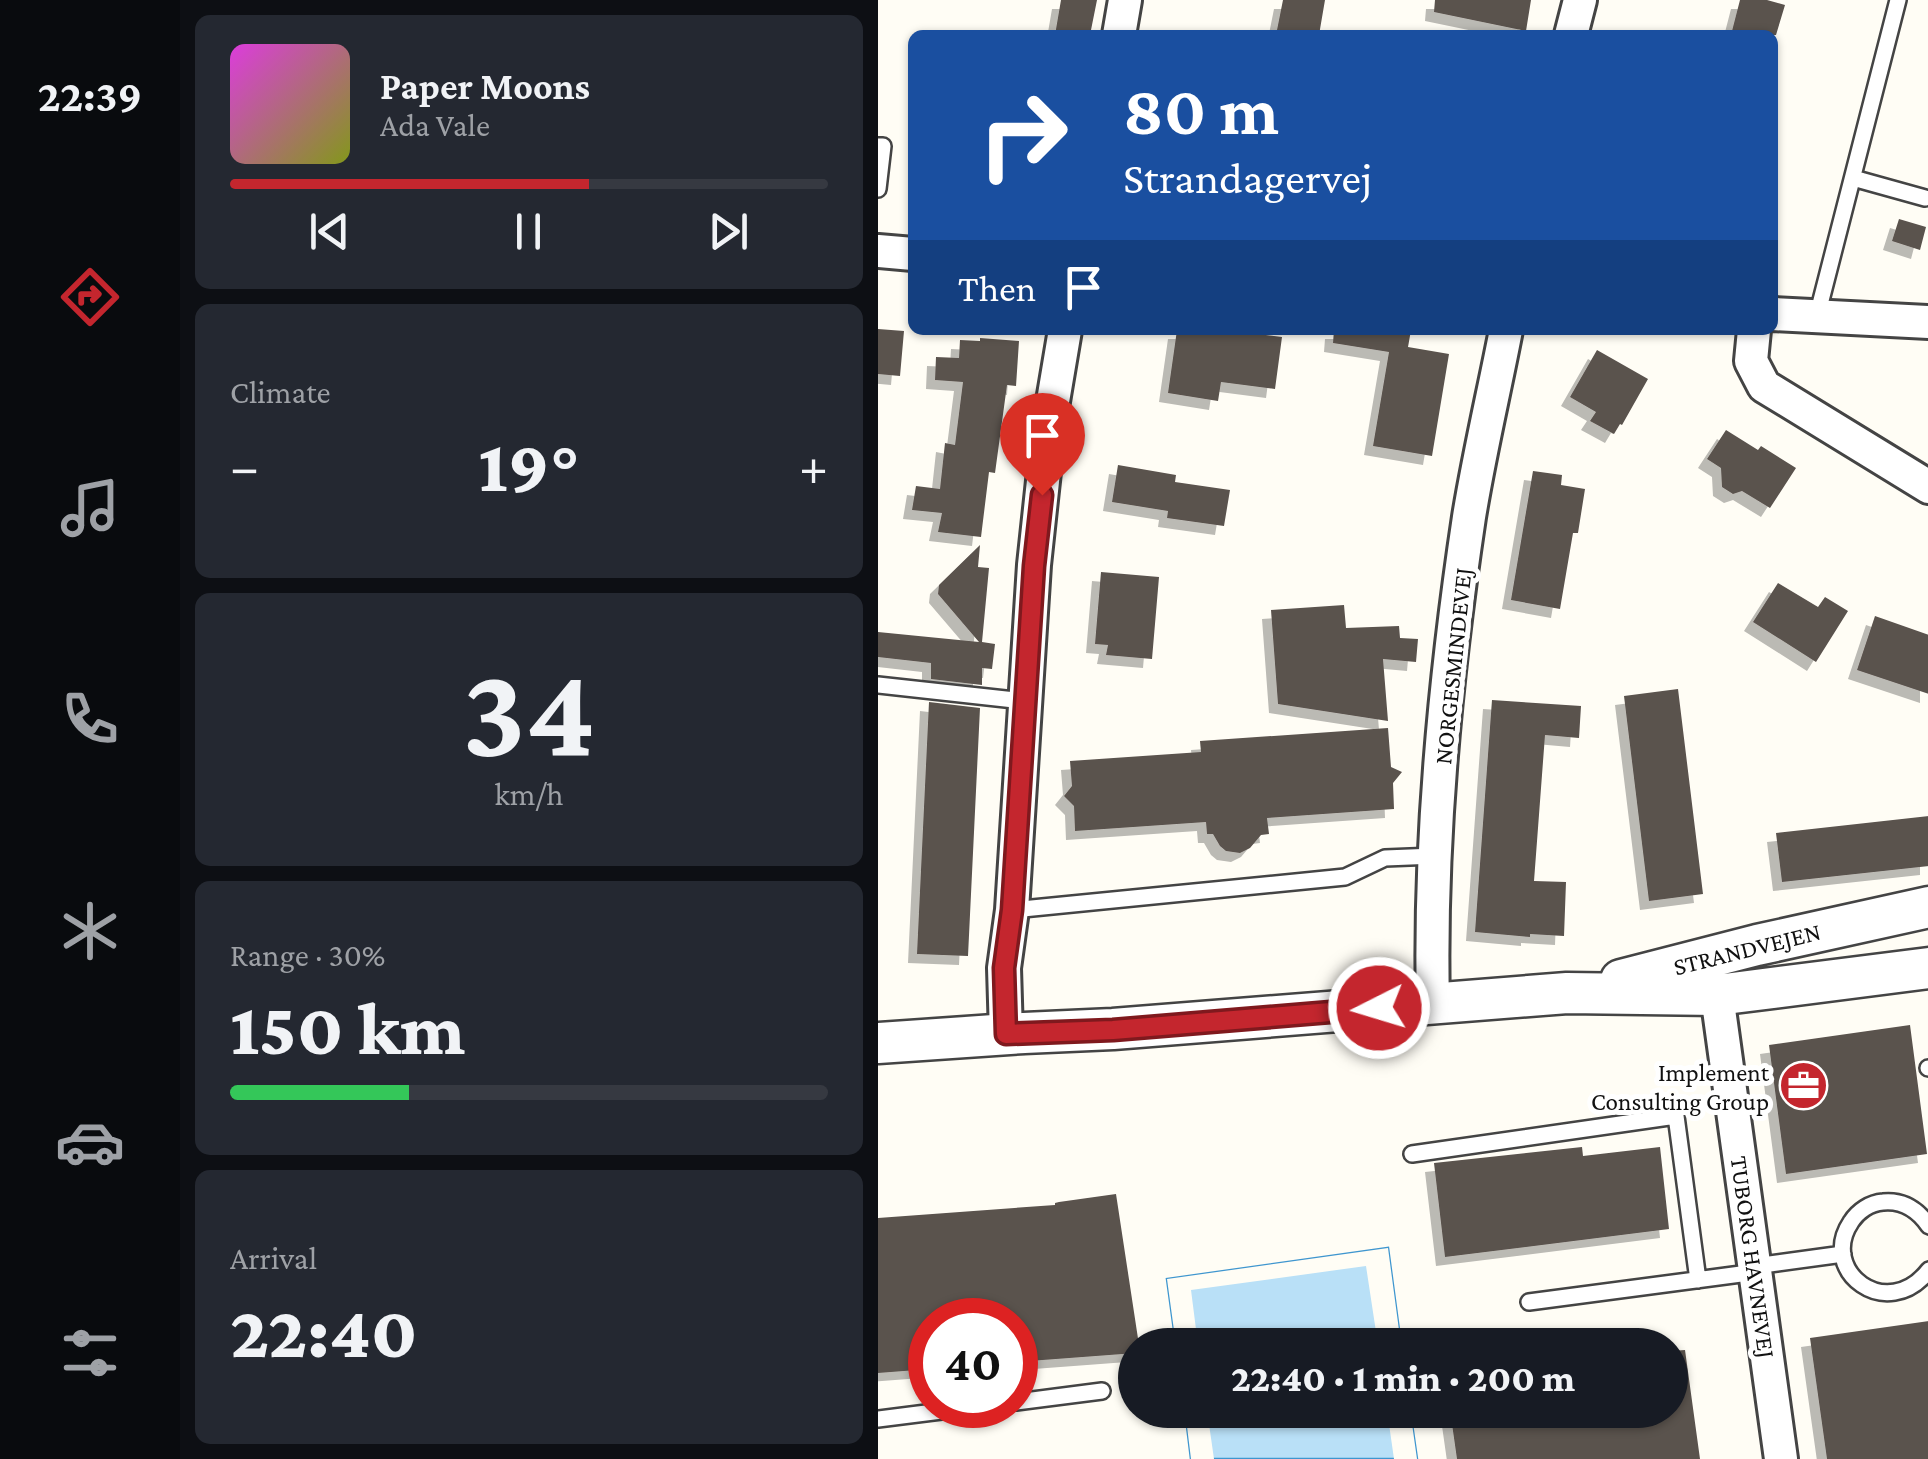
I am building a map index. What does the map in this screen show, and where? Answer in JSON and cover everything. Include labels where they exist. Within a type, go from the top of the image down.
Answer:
[{"type":"street","points":[[1120,30],[1125,0]]},
{"type":"street","points":[[1572,30],[1580,0]]},
{"type":"street","points":[[878,251],[908,254]]},
{"type":"street","points":[[1778,314],[1928,322]]},
{"type":"street","points":[[1006,1034],[1004,968],[1012,910],[1034,566],[1064,335]]},
{"type":"street","name":"NORGESMINDEVEJ","points":[[1433,1004],[1431,935],[1446,698],[1470,516],[1505,335]]},
{"type":"street","points":[[1754,335],[1752,360],[1764,386],[1928,487]]},
{"type":"street","name":"STRANDVEJEN","points":[[1567,993],[1928,907]]},
{"type":"street","points":[[1717,995],[1845,958],[1928,942]]},
{"type":"street","name":"STRANDVEJEN","points":[[878,1043],[1113,1030],[1567,993],[1717,995],[1928,968]]},
{"type":"street","name":"TUBORG HAVNEVEJ","points":[[1717,995],[1781,1459]]},
{"type":"lane","points":[[1817,317],[1898,0]]},
{"type":"lane","points":[[878,146],[883,146],[878,189]]},
{"type":"lane","points":[[1853,178],[1925,198]]},
{"type":"lane","points":[[878,685],[1024,701]]},
{"type":"lane","points":[[1012,910],[1345,877],[1385,858],[1435,856]]},
{"type":"lane","points":[[1412,1154],[1676,1116],[1698,1280]]},
{"type":"lane","points":[[1926,1214],[1896,1202],[1868,1206],[1848,1226],[1843,1254],[1856,1280],[1880,1293],[1909,1289],[1928,1270]]},
{"type":"lane","points":[[1529,1302],[1698,1280],[1843,1254]]},
{"type":"lane","points":[[1038,1399],[1102,1391]]},
{"type":"lane","points":[[878,1419],[908,1415]]},
{"type":"water","points":[[1388,1248],[1399,1328],[1174,1328],[1167,1279]]},
{"type":"water","points":[[1187,1428],[1413,1428],[1417,1459],[1191,1459]]},
{"type":"pier","points":[[1388,1248],[1399,1328],[1375,1328],[1366,1266],[1191,1290],[1196,1328],[1174,1328],[1167,1279]]},
{"type":"pier","points":[[1187,1428],[1210,1428],[1214,1459],[1191,1459]]},
{"type":"pier","points":[[1390,1428],[1413,1428],[1417,1459],[1394,1459]]},
{"type":"building","points":[[1061,0],[1097,0],[1091,30],[1056,30]]},
{"type":"building","points":[[1283,0],[1325,0],[1320,30],[1277,30]]},
{"type":"building","points":[[1435,0],[1531,0],[1526,30],[1434,12]]},
{"type":"building","points":[[1740,0],[1785,5],[1778,30],[1732,30]]},
{"type":"building","points":[[1899,219],[1926,227],[1920,250],[1892,241]]},
{"type":"building","points":[[878,329],[904,331],[900,376],[878,374]]},
{"type":"building","points":[[1176,335],[1282,337],[1275,389],[1221,382],[1218,401],[1168,393]]},
{"type":"building","points":[[1334,335],[1410,335],[1408,347],[1449,354],[1432,456],[1373,446],[1389,352],[1333,343]]},
{"type":"building","points":[[960,340],[1019,341],[1016,386],[1007,385],[995,473],[989,472],[981,537],[938,532],[942,513],[912,510],[916,486],[940,489],[945,443],[955,445],[963,382],[935,380],[936,357],[959,358]]},
{"type":"building","points":[[1597,350],[1648,379],[1614,434],[1590,421],[1596,412],[1570,397]]},
{"type":"building","points":[[1726,430],[1796,468],[1770,508],[1742,491],[1733,494],[1722,487],[1721,468],[1707,459]]},
{"type":"building","points":[[1118,465],[1176,475],[1175,482],[1230,490],[1224,526],[1167,518],[1168,511],[1112,502]]},
{"type":"building","points":[[1533,471],[1562,475],[1561,485],[1585,489],[1560,609],[1511,600]]},
{"type":"building","points":[[980,545],[978,567],[989,568],[982,642],[995,644],[992,669],[982,668],[982,685],[931,679],[931,663],[878,657],[878,632],[979,642],[938,594],[939,585]]},
{"type":"building","points":[[1101,572],[1159,577],[1152,659],[1106,655],[1108,645],[1095,644]]},
{"type":"building","points":[[1778,583],[1818,607],[1825,597],[1848,611],[1816,662],[1753,622]]},
{"type":"building","points":[[1344,605],[1346,628],[1399,626],[1400,638],[1418,639],[1416,662],[1383,659],[1388,721],[1278,704],[1271,610]]},
{"type":"building","points":[[1875,616],[1929,635],[1929,694],[1857,670]]},
{"type":"building","points":[[1678,689],[1703,894],[1649,901],[1624,696]]},
{"type":"building","points":[[1492,700],[1581,706],[1579,738],[1545,735],[1534,881],[1566,882],[1564,936],[1475,932]]},
{"type":"building","points":[[929,702],[980,708],[968,956],[917,954]]},
{"type":"building","points":[[1388,728],[1391,767],[1402,772],[1393,783],[1394,809],[1267,818],[1269,834],[1261,835],[1240,853],[1220,846],[1213,834],[1207,834],[1206,822],[1075,831],[1074,806],[1064,796],[1072,786],[1070,761],[1201,752],[1200,741]]},
{"type":"building","points":[[1929,816],[1929,866],[1782,882],[1776,833]]},
{"type":"building","points":[[1910,1025],[1927,1154],[1786,1174],[1769,1045]]},
{"type":"building","points":[[1582,1147],[1583,1156],[1660,1147],[1669,1229],[1445,1257],[1434,1163]]},
{"type":"building","points":[[1116,1194],[1136,1328],[1118,1328],[1118,1354],[1038,1360],[1038,1298],[908,1298],[908,1371],[878,1373],[878,1218]]},
{"type":"building","points":[[1929,1321],[1929,1459],[1827,1459],[1810,1338]]},
{"type":"building","points":[[1688,1372],[1700,1459],[1457,1459],[1453,1428],[1688,1428]]},
{"type":"place","name":"Implement Consulting Group","points":[[1804,1086]]},
{"type":"route","points":[[1042,495],[1024,701],[1012,910],[1004,968],[1006,1034],[1113,1030],[1379,1008]]}]
